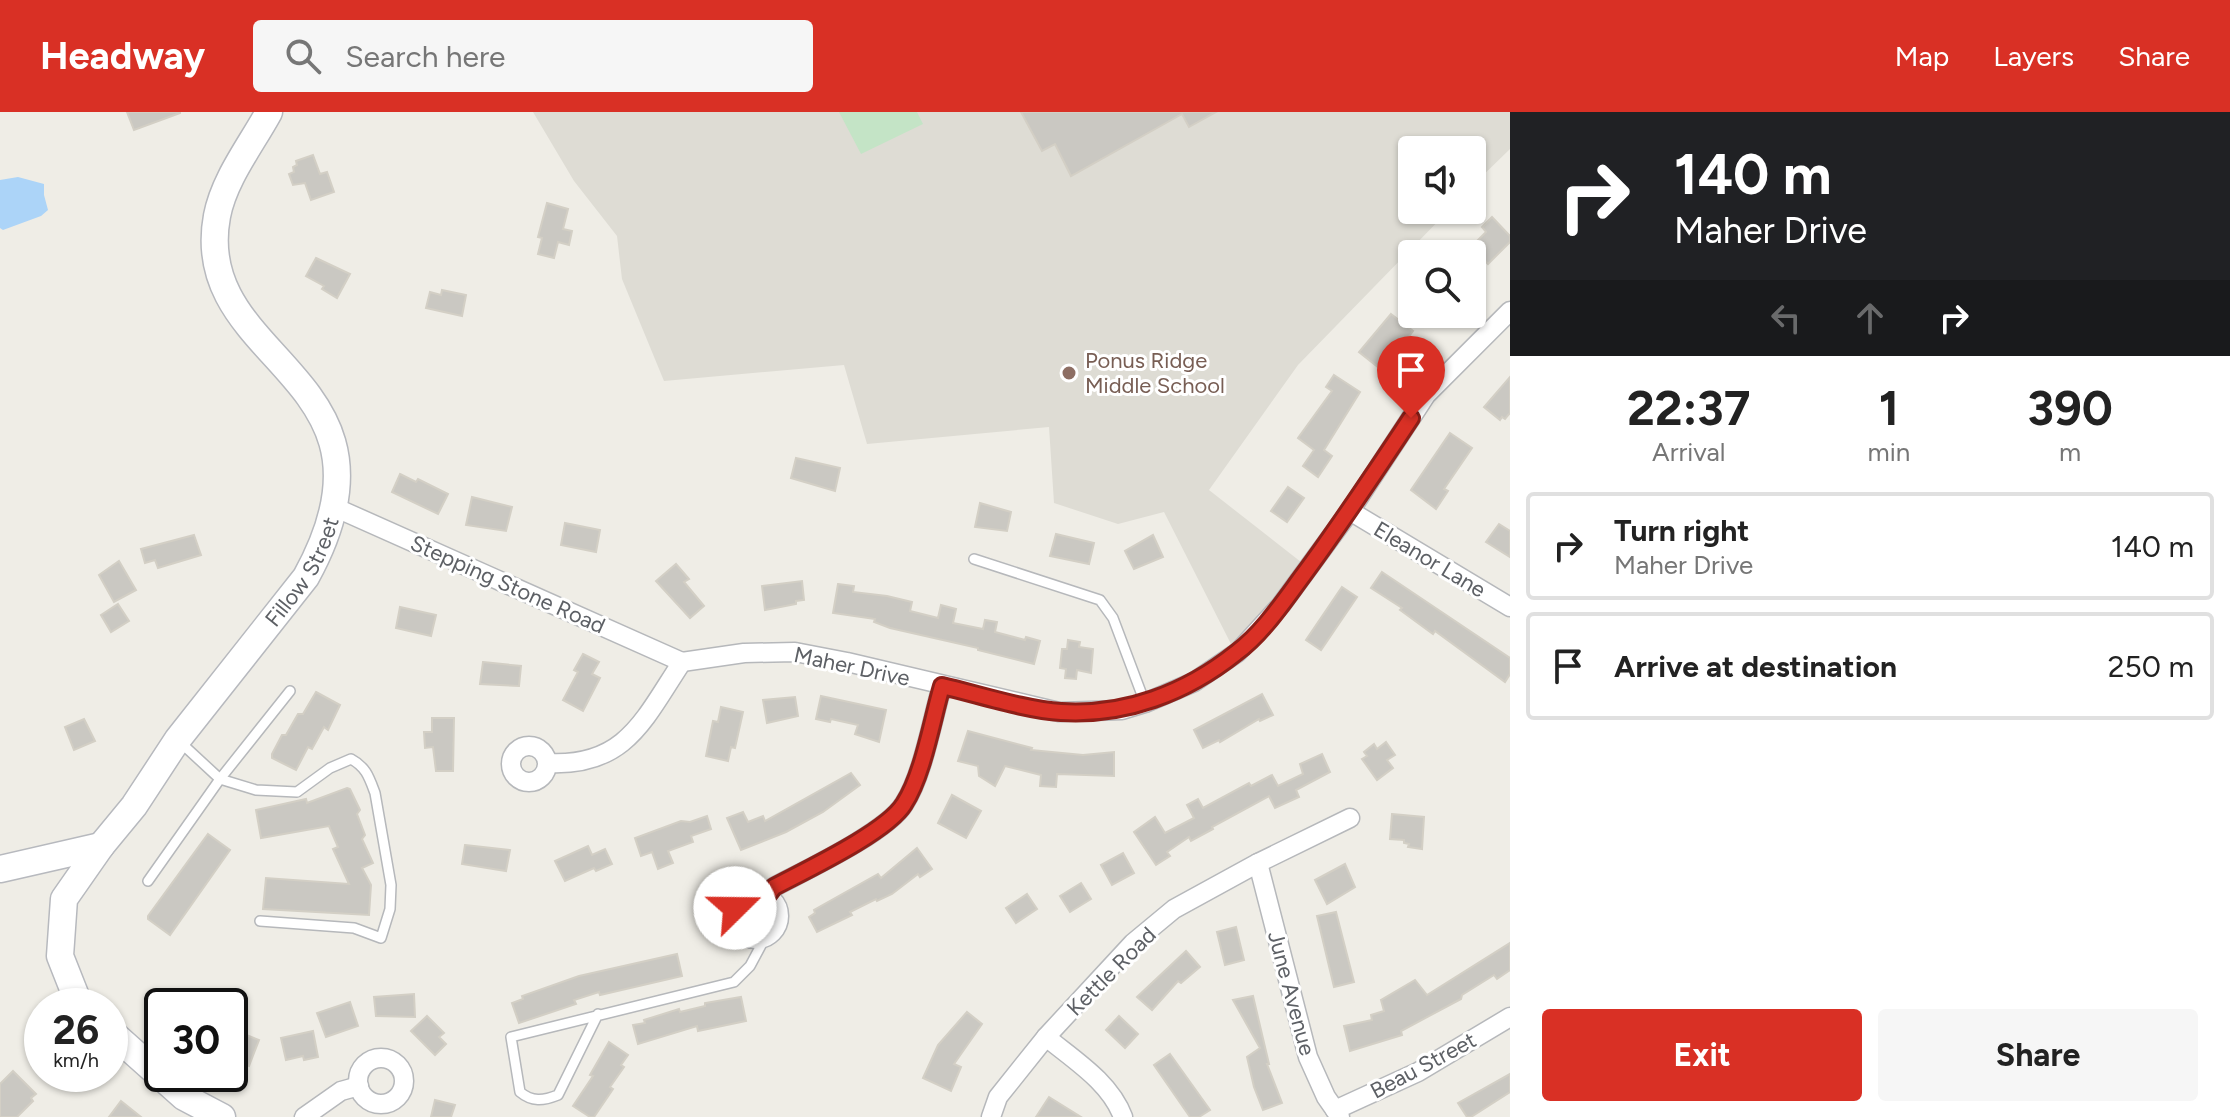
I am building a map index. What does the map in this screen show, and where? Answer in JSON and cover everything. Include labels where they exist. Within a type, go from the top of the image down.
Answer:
[{"type":"street","name":"Fillow Street","points":[[73,988],[60,956],[64,899],[134,806],[178,739],[306,577],[320,551],[334,507],[336,461],[324,420],[303,386],[240,315],[226,292],[218,269],[215,248],[217,216],[231,179],[269,112]]},
{"type":"street","points":[[255,136],[283,112]]},
{"type":"street","name":"Maher Drive","points":[[682,662],[744,653],[795,652],[1059,712],[1122,710],[1145,703],[1194,682],[1238,652],[1281,605],[1350,511],[1426,395],[1510,311]]},
{"type":"street","name":"Stepping Stone Road","points":[[334,507],[682,662]]},
{"type":"street","name":"Eleanor Lane","points":[[1350,511],[1510,607]]},
{"type":"street","points":[[548,763],[576,765],[607,754],[637,730],[682,662]]},
{"type":"street","points":[[767,896],[774,887],[886,825],[904,805],[916,780],[942,686]]},
{"type":"street","name":"Kettle Road","points":[[991,1117],[998,1097],[1046,1037],[1133,943],[1174,909],[1350,818]]},
{"type":"street","points":[[0,869],[101,846]]},
{"type":"street","name":"June Avenue","points":[[1258,863],[1308,1057],[1326,1097],[1338,1114]]},
{"type":"street","points":[[767,896],[778,912],[774,930],[759,939],[744,936],[733,916],[735,908],[744,897],[767,896]]},
{"type":"street","name":"Beau Street","points":[[1338,1114],[1418,1072],[1510,1017]]},
{"type":"street","points":[[1046,1037],[1097,1079],[1117,1101],[1123,1117]]},
{"type":"street","points":[[128,1047],[184,1097],[222,1117]]},
{"type":"street","points":[[304,1117],[341,1091],[359,1086]]},
{"type":"lane","points":[[974,559],[1100,600],[1113,618],[1145,703]]},
{"type":"lane","points":[[148,881],[220,779],[290,691]]},
{"type":"lane","points":[[178,739],[220,779],[256,790],[297,792],[330,768],[351,759],[364,766],[375,793],[391,885],[390,909],[381,938],[354,928],[260,921]]},
{"type":"lane","points":[[598,1014],[558,1095],[536,1100],[520,1092],[511,1037],[598,1014],[734,982],[750,966],[766,936]]},
{"type":"shaded area","name":"Ponus Ridge Middle School","points":[[533,112],[1510,112],[1510,149],[1486,172],[1486,136],[1398,136],[1398,224],[1435,224],[1420,240],[1398,240],[1398,262],[1298,365],[1209,490],[1301,562],[1270,605],[1231,644],[1164,512],[1118,524],[1054,503],[1049,427],[867,444],[844,365],[664,381],[622,279],[617,236],[574,181]]},
{"type":"green space","points":[[839,112],[917,112],[923,124],[861,154]]},
{"type":"water","points":[[18,177],[44,184],[48,210],[41,216],[3,230],[0,228],[0,180]]},
{"type":"building","points":[[127,112],[180,112],[180,113],[134,130]]},
{"type":"building","points":[[1021,112],[1216,112],[1189,127],[1182,114],[1071,176],[1055,144],[1042,151]]},
{"type":"building","points":[[313,155],[320,174],[327,172],[334,192],[311,200],[305,183],[293,185],[289,174],[294,172],[296,161]]},
{"type":"building","points":[[547,203],[568,209],[563,229],[572,231],[569,245],[558,242],[554,258],[538,254],[542,238],[538,237]]},
{"type":"building","points":[[1492,217],[1510,236],[1510,242],[1488,264],[1486,240],[1478,240],[1486,232],[1482,227]]},
{"type":"building","points":[[316,258],[350,274],[337,298],[306,276]]},
{"type":"building","points":[[442,290],[466,295],[462,316],[426,308],[430,292],[441,295]]},
{"type":"building","points":[[1391,314],[1398,319],[1398,328],[1413,331],[1383,371],[1359,352]]},
{"type":"building","points":[[1334,375],[1360,392],[1324,450],[1332,456],[1318,477],[1303,466],[1314,450],[1298,438],[1332,391],[1326,387]]},
{"type":"building","points":[[1510,377],[1510,413],[1500,420],[1484,407]]},
{"type":"building","points":[[1450,433],[1472,448],[1444,489],[1448,491],[1436,509],[1411,490]]},
{"type":"building","points":[[796,458],[840,468],[835,491],[791,478]]},
{"type":"building","points":[[400,474],[448,494],[438,514],[392,492]]},
{"type":"building","points":[[1288,487],[1304,498],[1287,522],[1271,511]]},
{"type":"building","points":[[472,497],[512,507],[506,531],[466,525]]},
{"type":"building","points":[[980,503],[1011,512],[1007,531],[975,527]]},
{"type":"building","points":[[565,523],[600,530],[596,552],[561,545]]},
{"type":"building","points":[[1499,524],[1510,531],[1510,557],[1486,542]]},
{"type":"building","points":[[1056,534],[1094,543],[1089,564],[1050,556]]},
{"type":"building","points":[[194,535],[201,555],[158,568],[155,560],[145,563],[141,549]]},
{"type":"building","points":[[1153,535],[1163,557],[1134,569],[1125,551]]},
{"type":"building","points":[[119,561],[136,590],[114,602],[99,575]]},
{"type":"building","points":[[676,564],[689,579],[684,582],[704,606],[690,618],[656,581]]},
{"type":"building","points":[[1382,572],[1510,658],[1510,674],[1505,682],[1371,588]]},
{"type":"building","points":[[802,581],[804,600],[765,610],[762,586]]},
{"type":"building","points":[[838,584],[854,586],[853,592],[912,602],[910,611],[938,618],[941,605],[956,609],[953,623],[983,629],[985,620],[997,622],[995,632],[1040,641],[1034,664],[890,628],[874,622],[875,619],[833,613]]},
{"type":"building","points":[[1342,587],[1357,597],[1321,650],[1306,640]]},
{"type":"building","points":[[118,604],[129,621],[111,632],[101,615]]},
{"type":"building","points":[[400,607],[436,615],[431,636],[396,628]]},
{"type":"building","points":[[1068,640],[1080,642],[1079,647],[1093,649],[1091,673],[1077,670],[1076,679],[1065,678],[1066,669],[1060,668],[1062,649],[1067,649]]},
{"type":"building","points":[[583,654],[599,662],[592,674],[600,678],[583,711],[563,700],[578,672],[574,670]]},
{"type":"building","points":[[483,662],[521,666],[519,686],[480,684]]},
{"type":"building","points":[[316,692],[340,705],[328,730],[324,727],[312,749],[308,747],[296,770],[272,758],[272,754],[282,735],[286,735],[298,714],[303,714]]},
{"type":"building","points":[[1262,694],[1273,715],[1203,748],[1194,730]]},
{"type":"building","points":[[821,696],[886,710],[879,742],[855,734],[858,725],[816,719]]},
{"type":"building","points":[[795,697],[798,716],[767,723],[763,700]]},
{"type":"building","points":[[721,707],[743,712],[735,748],[731,747],[728,761],[706,756],[713,721],[718,722]]},
{"type":"building","points":[[432,718],[454,718],[453,771],[436,771],[433,747],[425,748],[424,732],[432,732]]},
{"type":"building","points":[[84,719],[95,741],[74,750],[65,727]]},
{"type":"building","points":[[968,731],[1031,750],[1083,755],[1114,752],[1114,776],[1057,774],[1056,787],[1040,786],[1041,775],[1005,766],[995,786],[979,776],[978,766],[958,761]]},
{"type":"building","points":[[1386,742],[1395,755],[1387,760],[1393,768],[1377,780],[1362,759],[1367,756],[1364,752],[1374,744],[1377,749]]},
{"type":"building","points":[[1322,754],[1330,772],[1296,790],[1299,797],[1275,808],[1269,796],[1191,841],[1189,837],[1167,852],[1170,856],[1156,865],[1134,832],[1155,817],[1165,833],[1194,818],[1187,805],[1198,799],[1203,808],[1249,783],[1251,786],[1272,775],[1278,786],[1303,774],[1300,764]]},
{"type":"building","points":[[851,773],[860,785],[823,812],[786,832],[741,850],[727,818],[743,812],[748,822],[763,816],[765,821]]},
{"type":"building","points":[[347,788],[360,810],[357,814],[365,835],[362,839],[373,863],[362,868],[371,885],[369,915],[263,909],[266,878],[349,884],[333,849],[338,847],[329,826],[261,838],[256,810],[306,799],[307,803]]},
{"type":"building","points":[[952,795],[981,811],[966,838],[938,823]]},
{"type":"building","points":[[1392,814],[1424,817],[1422,849],[1408,847],[1404,840],[1390,839]]},
{"type":"building","points":[[707,816],[711,829],[691,836],[693,842],[668,851],[673,863],[658,869],[652,852],[641,856],[635,838],[681,821],[690,822]]},
{"type":"building","points":[[208,834],[230,850],[170,935],[148,916]]},
{"type":"building","points":[[465,845],[510,850],[506,871],[462,864]]},
{"type":"building","points":[[588,846],[592,855],[605,849],[612,864],[565,881],[555,861]]},
{"type":"building","points":[[917,848],[932,869],[920,877],[918,874],[892,894],[850,912],[852,915],[817,932],[809,917],[815,913],[814,910],[878,874],[881,878]]},
{"type":"building","points":[[1123,853],[1134,873],[1112,885],[1101,865]]},
{"type":"building","points":[[1345,864],[1355,887],[1327,904],[1315,880]]},
{"type":"building","points":[[1081,883],[1091,899],[1070,912],[1060,896]]},
{"type":"building","points":[[1027,894],[1037,909],[1016,923],[1006,908]]},
{"type":"building","points":[[1336,912],[1354,982],[1334,987],[1317,916]]},
{"type":"building","points":[[1236,927],[1244,960],[1225,965],[1217,932]]},
{"type":"building","points":[[1510,943],[1510,970],[1497,979],[1494,975],[1462,995],[1461,999],[1401,1031],[1402,1035],[1350,1051],[1344,1026],[1372,1020],[1371,1015],[1384,1011],[1381,1000],[1415,980],[1427,995]]},
{"type":"building","points":[[1186,951],[1200,967],[1181,983],[1178,981],[1152,1010],[1137,997]]},
{"type":"building","points":[[677,954],[682,976],[600,995],[599,992],[574,1000],[576,1004],[519,1023],[512,1003],[523,999],[522,996],[579,976]]},
{"type":"building","points":[[414,994],[415,1017],[376,1016],[374,997]]},
{"type":"building","points":[[1253,996],[1267,1064],[1282,1103],[1263,1110],[1247,1057],[1260,1048],[1233,1000]]},
{"type":"building","points":[[741,997],[746,1021],[698,1031],[697,1026],[638,1044],[633,1025],[679,1009],[680,1012],[705,1006],[705,1003]]},
{"type":"building","points":[[350,1002],[358,1026],[326,1037],[317,1013]]},
{"type":"building","points":[[967,1012],[982,1024],[954,1064],[961,1067],[951,1091],[923,1078],[938,1045]]},
{"type":"building","points":[[427,1016],[444,1033],[439,1037],[446,1044],[435,1055],[411,1031]]},
{"type":"building","points":[[1119,1016],[1138,1034],[1125,1048],[1106,1030]]},
{"type":"building","points":[[313,1031],[318,1057],[286,1060],[281,1038]]},
{"type":"building","points":[[248,1036],[259,1040],[248,1066]]},
{"type":"building","points":[[609,1042],[628,1055],[610,1087],[613,1089],[594,1117],[590,1117],[573,1106],[593,1076],[590,1075]]},
{"type":"building","points":[[1170,1054],[1210,1110],[1199,1117],[1190,1117],[1154,1065]]},
{"type":"building","points":[[13,1071],[24,1082],[24,1092],[36,1094],[17,1117],[0,1117],[0,1084]]},
{"type":"building","points":[[1510,1074],[1510,1092],[1467,1117],[1458,1103]]},
{"type":"building","points":[[1049,1097],[1081,1117],[1036,1117]]},
{"type":"building","points":[[435,1100],[455,1105],[451,1117],[431,1117]]},
{"type":"building","points":[[121,1101],[141,1117],[109,1117]]},
{"type":"place","name":"Ponus Ridge Middle School","points":[[1069,373]]},
{"type":"route","points":[[735,908],[744,897],[751,894],[767,896],[774,887],[886,825],[904,805],[916,780],[942,686],[1059,712],[1122,710],[1194,682],[1238,652],[1281,605],[1350,511],[1411,418]]}]
